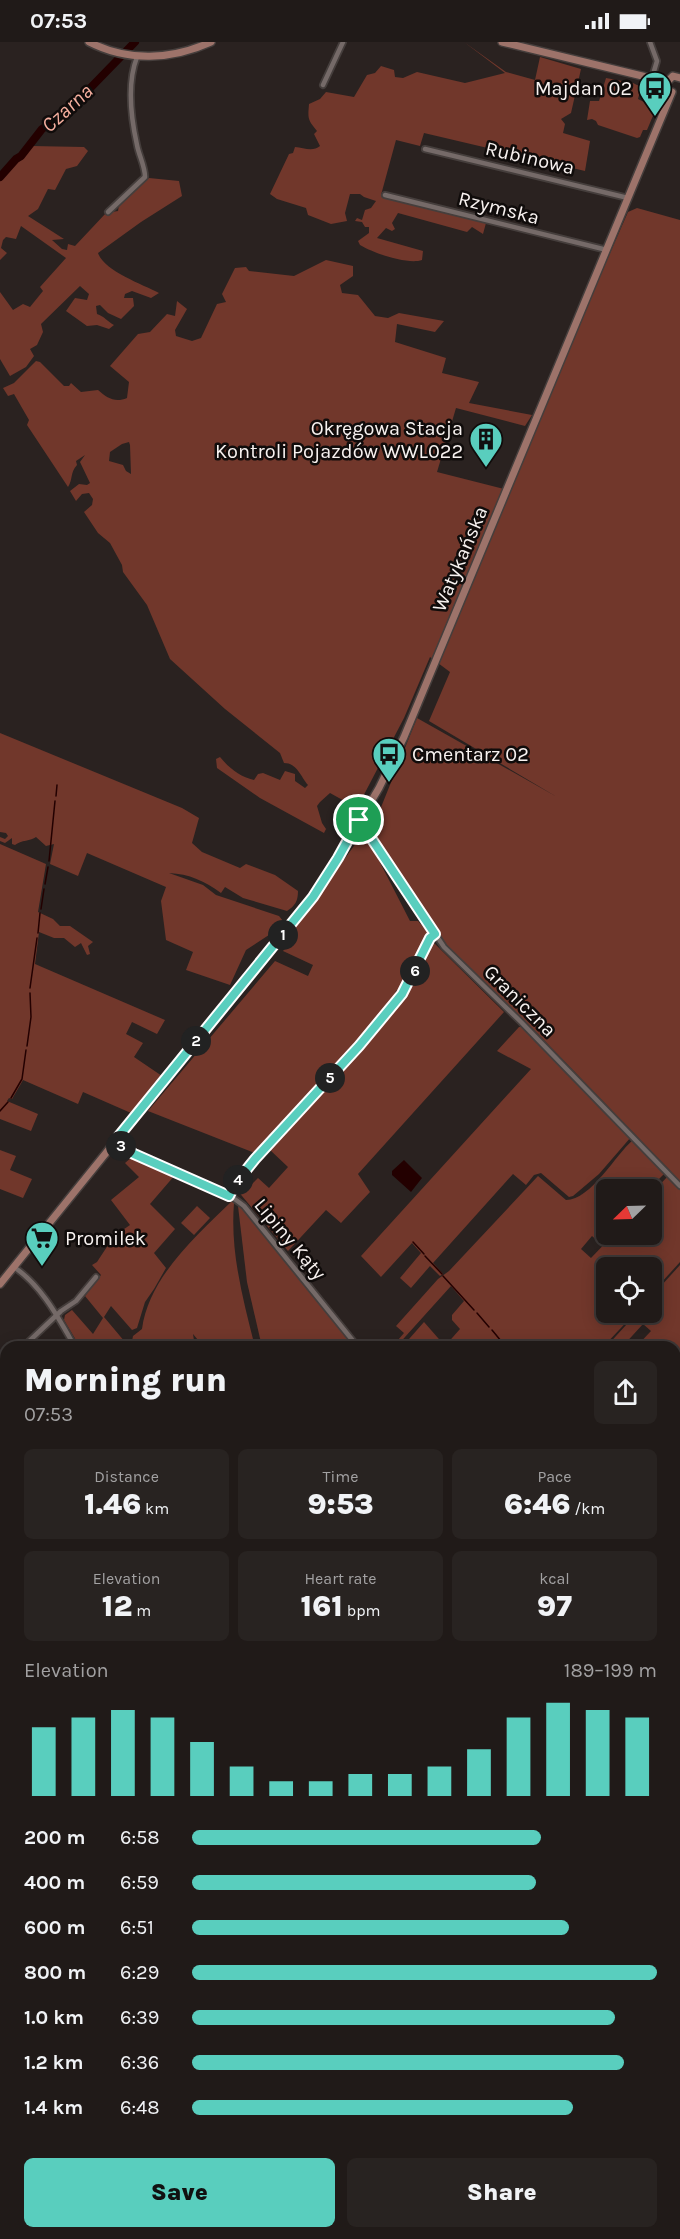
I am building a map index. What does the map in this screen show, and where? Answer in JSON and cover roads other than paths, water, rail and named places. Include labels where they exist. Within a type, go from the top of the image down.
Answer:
[{"type":"street","points":[[89,42],[113,52],[134,57],[176,54],[211,42]]},
{"type":"street","points":[[323,85],[343,42]]},
{"type":"street","points":[[502,42],[667,82]]},
{"type":"street","points":[[650,42],[657,61],[652,78]]},
{"type":"street","points":[[108,212],[145,177],[136,144],[132,100],[134,57]]},
{"type":"street","points":[[667,82],[673,76],[680,77]]},
{"type":"street","points":[[667,82],[668,88],[676,91]]},
{"type":"street","name":"Watykańska","points":[[0,1284],[313,897],[386,776],[628,198],[676,91]]},
{"type":"street","name":"Rubinowa","points":[[425,149],[628,198]]},
{"type":"street","name":"Rzymska","points":[[385,195],[606,250]]},
{"type":"street","name":"Graniczna","points":[[359,820],[446,949],[521,1022],[680,1186]]},
{"type":"street","points":[[229,1196],[235,1184],[255,1159],[398,1001],[430,938],[435,934]]},
{"type":"street","name":"Lipiny Kąty","points":[[114,1142],[134,1154],[229,1196],[244,1206],[353,1341]]},
{"type":"street","points":[[14,1268],[26,1276],[58,1316],[72,1341]]},
{"type":"street","points":[[30,1341],[76,1301],[96,1277]]},
{"type":"waterway","name":"Czarna","points":[[0,177],[21,156],[42,129],[67,112],[135,42]]},
{"type":"waterway","points":[[56,796],[57,785]]},
{"type":"waterway","points":[[49,861],[55,801]]},
{"type":"waterway","points":[[45,884],[48,867]]},
{"type":"waterway","points":[[41,909],[44,889]]},
{"type":"waterway","points":[[38,933],[40,913]]},
{"type":"waterway","points":[[30,988],[37,938]]},
{"type":"waterway","points":[[27,1046],[31,1017],[30,993]]},
{"type":"waterway","points":[[11,1098],[22,1079],[26,1050]]},
{"type":"waterway","points":[[0,1111],[8,1102]]},
{"type":"waterway","points":[[413,1242],[424,1254]]},
{"type":"waterway","points":[[425,1256],[442,1274]]},
{"type":"waterway","points":[[443,1276],[474,1310]]},
{"type":"waterway","points":[[477,1313],[489,1327]]},
{"type":"waterway","points":[[492,1330],[501,1341]]},
{"type":"place","name":"Majdan 02","points":[[655,117]]},
{"type":"place","name":"Okręgowa Stacja Kontroli Pojazdów WWL022","points":[[486,468]]},
{"type":"place","name":"Cmentarz 02","points":[[389,783]]},
{"type":"place","name":"Promilek","points":[[42,1267]]}]
